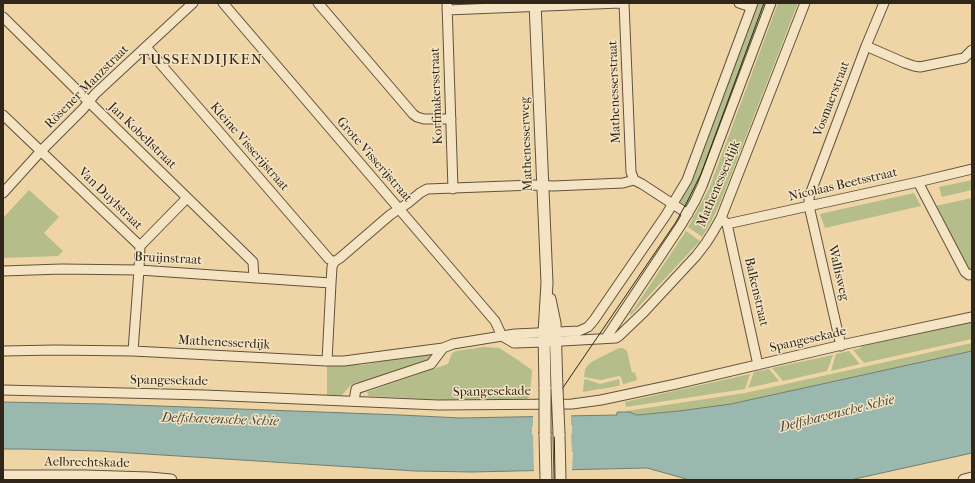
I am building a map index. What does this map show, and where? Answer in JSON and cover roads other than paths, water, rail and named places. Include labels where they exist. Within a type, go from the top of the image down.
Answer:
[{"type":"street","name":"Rösener Manzstraat","points":[[3,193],[41,151],[83,109],[95,94],[193,3]]},
{"type":"street","name":"Grote Visserijstraat","points":[[223,3],[495,321],[502,336]]},
{"type":"street","points":[[318,3],[413,114],[424,119],[451,119]]},
{"type":"street","points":[[447,7],[620,3]]},
{"type":"street","name":"Mathenesserstraat","points":[[624,3],[631,172],[634,180]]},
{"type":"street","points":[[739,3],[752,5]]},
{"type":"street","name":"Mathenesserdijk","points":[[606,338],[688,214],[702,186],[771,3]]},
{"type":"street","name":"Mathenesserdijk","points":[[3,351],[133,351],[344,361],[443,348],[453,344],[515,334],[549,337],[613,338],[619,336],[644,312],[696,256],[713,232],[724,221],[805,3]]},
{"type":"street","name":"Vosmaerstraat","points":[[810,206],[809,197],[866,46],[884,3]]},
{"type":"street","name":"Mathenesserweg","points":[[535,5],[549,337],[545,389],[546,480]]},
{"type":"street","name":"Mathenesserdijk","points":[[549,337],[579,331],[588,327],[673,204],[690,172],[752,5]]},
{"type":"street","name":"Korfmakersstraat","points":[[447,7],[453,188]]},
{"type":"street","name":"Jan Kobellstraat","points":[[3,17],[254,262],[254,278]]},
{"type":"street","points":[[866,46],[914,66],[920,67],[964,58],[972,50]]},
{"type":"street","name":"Kleine Visserijstraat","points":[[146,47],[328,259],[334,262]]},
{"type":"street","name":"Van Duylstraat","points":[[3,115],[140,246],[133,351]]},
{"type":"street","name":"Nicolaas Beetsstraat","points":[[724,221],[810,206],[972,169]]},
{"type":"street","points":[[327,361],[332,267],[334,262],[420,192],[427,189],[543,185],[552,186],[634,180]]},
{"type":"street","name":"Mathenesserdijk","points":[[634,180],[688,214]]},
{"type":"street","points":[[918,182],[965,272],[969,275],[972,274]]},
{"type":"street","points":[[140,246],[187,198]]},
{"type":"street","name":"Wallisweg","points":[[810,206],[842,346]]},
{"type":"street","name":"Balkenstraat","points":[[724,221],[758,365]]},
{"type":"street","name":"Bruijnstraat","points":[[3,271],[61,269],[139,270],[331,283]]},
{"type":"street","name":"Spangesekade","points":[[3,390],[205,395],[438,405],[572,404],[601,400],[972,317]]},
{"type":"street","name":"Mathenesserweg","points":[[549,337],[557,389],[560,480]]},
{"type":"street","points":[[354,401],[356,389],[431,364],[443,348]]},
{"type":"street","name":"Aelbrechtskade","points":[[5,477],[149,478],[171,480]]},
{"type":"street","points":[[964,480],[972,478]]},
{"type":"water","name":"Delfshavensche Schie","points":[[972,351],[972,453],[850,480],[690,480],[647,468],[472,472],[415,471],[99,451],[3,449],[3,402],[106,404],[460,418],[617,415],[617,412],[629,412],[637,415],[731,404]]},
{"type":"tram line","points":[[555,480],[554,416],[558,397],[676,222],[687,202],[701,174],[764,3]]},
{"type":"district","name":"TUSSENDIJKEN","points":[[201,60]]}]
